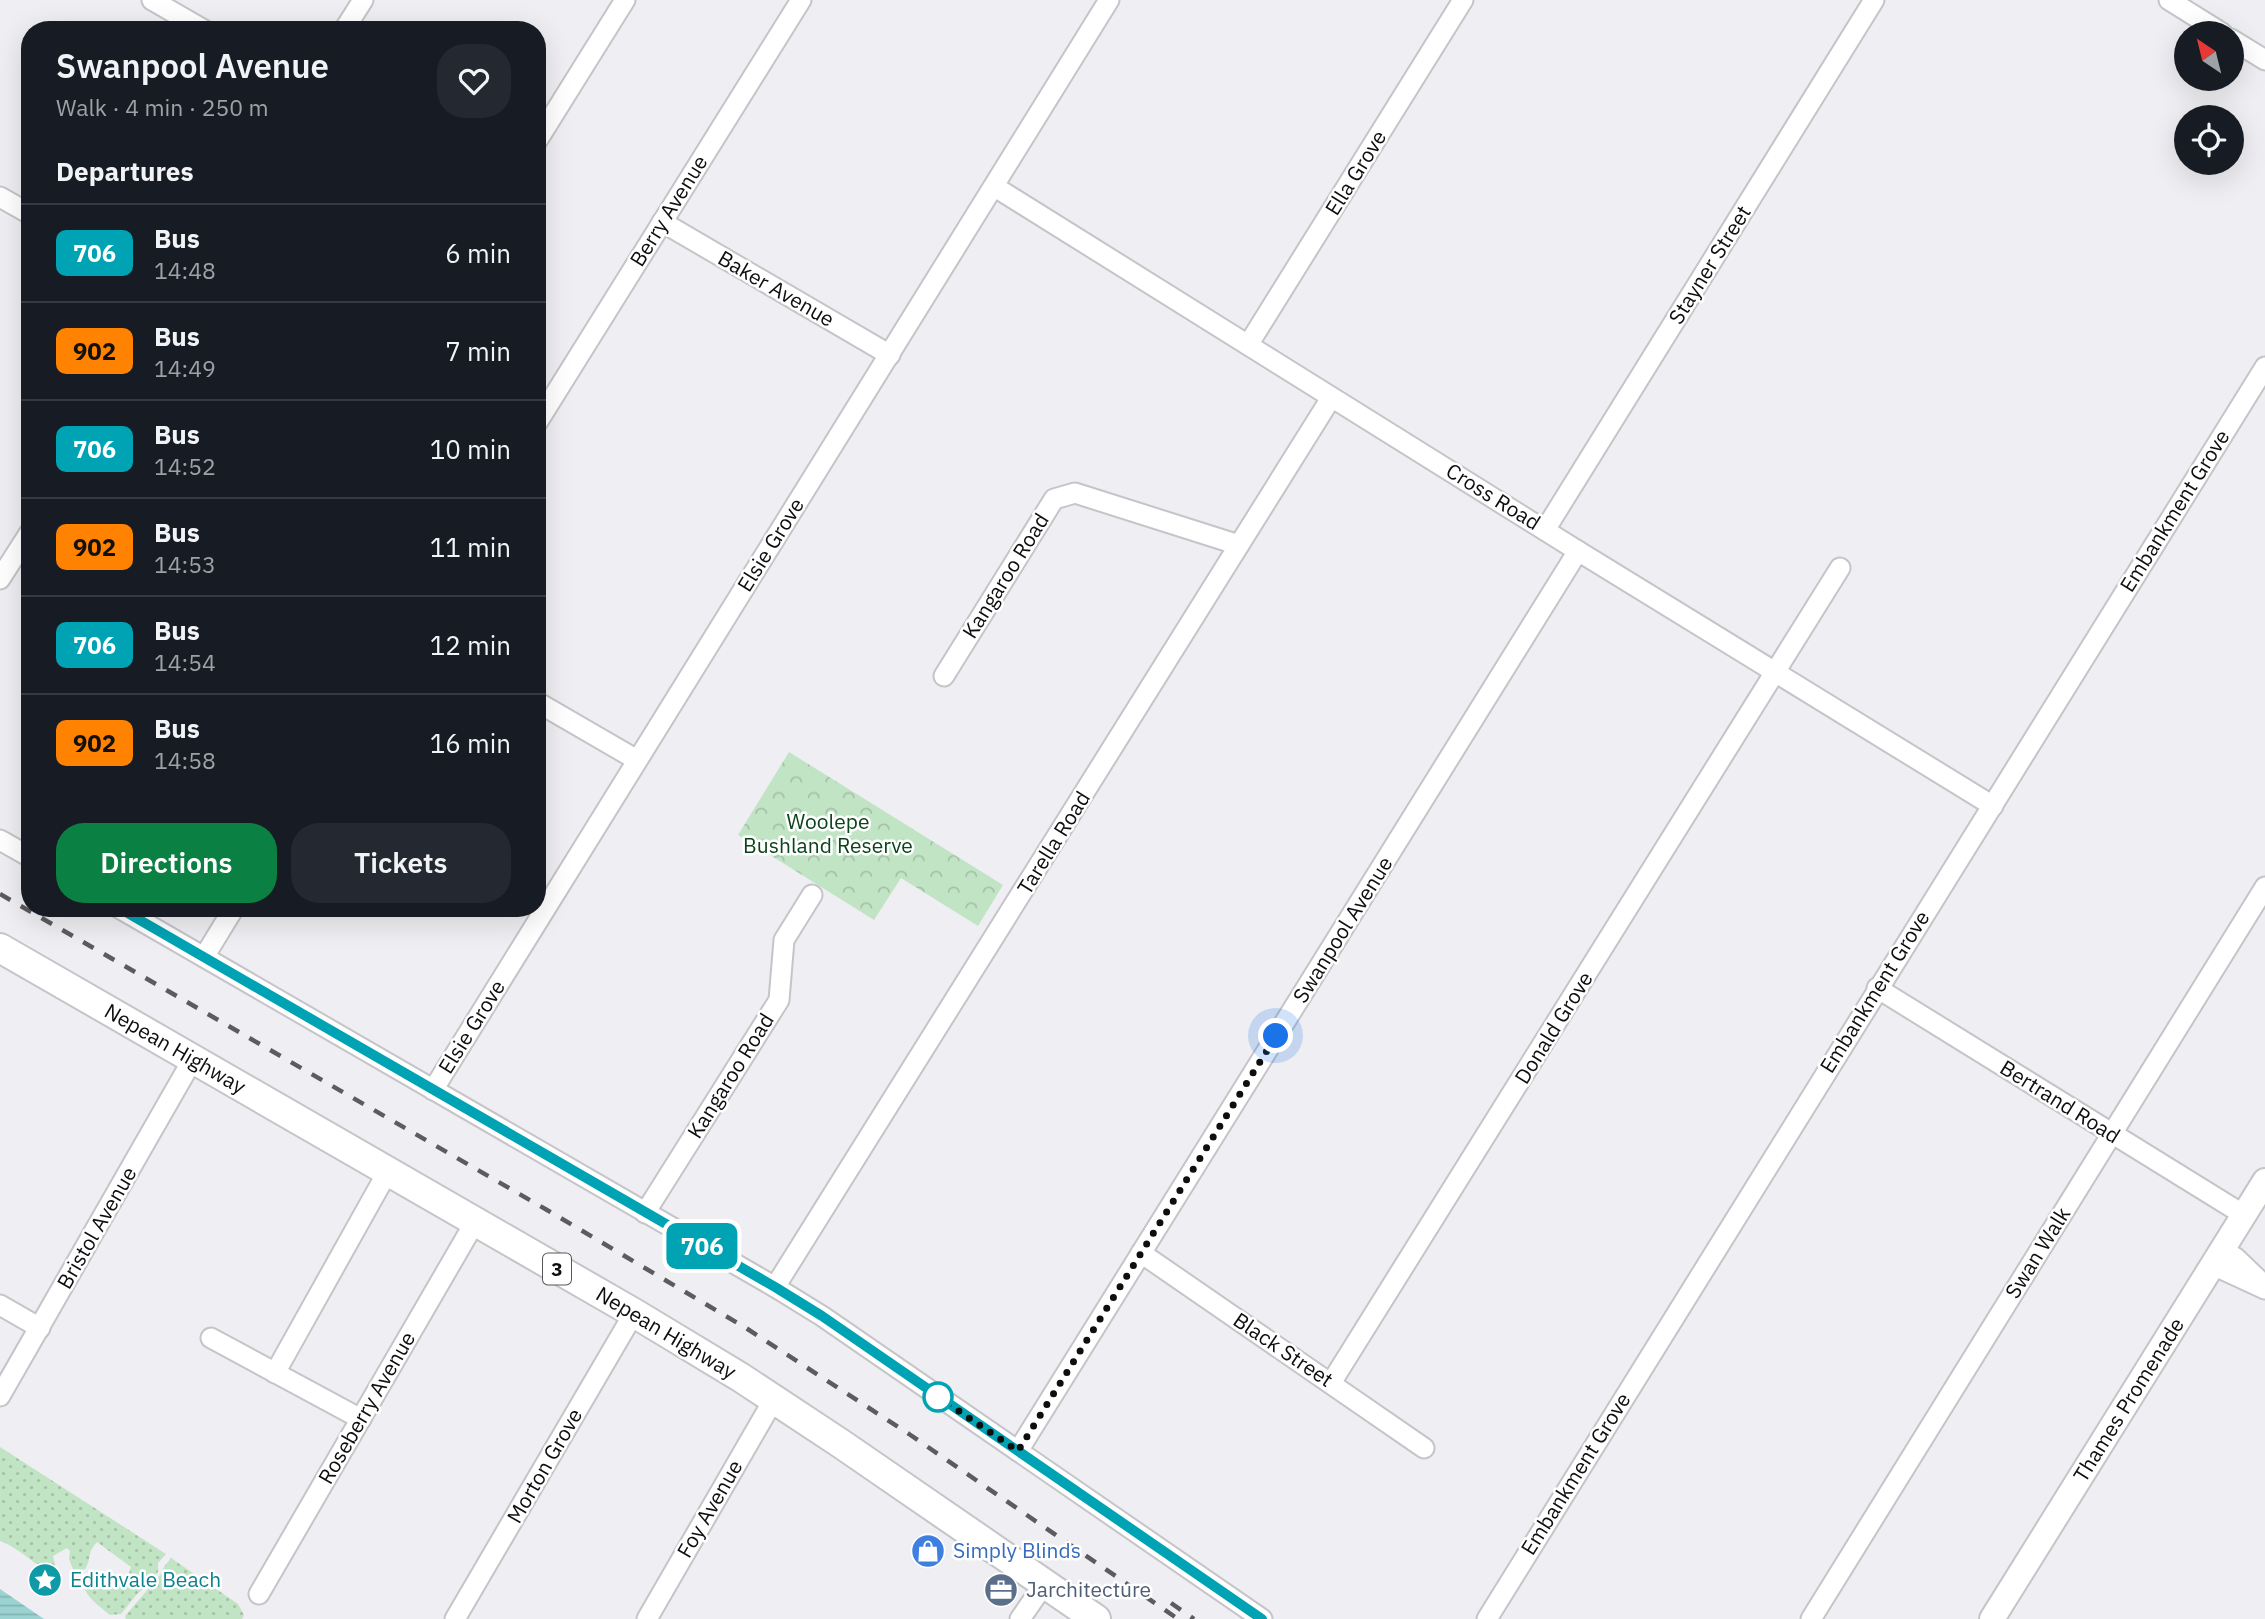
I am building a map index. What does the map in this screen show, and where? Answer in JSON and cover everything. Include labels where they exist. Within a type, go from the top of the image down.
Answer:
[{"type":"highway","name":"Nepean Highway","points":[[0,948],[634,1313],[774,1399],[1097,1619]]},
{"type":"main road","name":"Thames Promenade","points":[[1992,1619],[2265,1181]]},
{"type":"street","points":[[152,0],[188,21]]},
{"type":"street","points":[[350,21],[363,0]]},
{"type":"street","points":[[546,127],[625,0]]},
{"type":"street","name":"Berry Avenue","points":[[546,409],[801,0]]},
{"type":"street","name":"Elsie Grove","points":[[546,907],[1109,0]]},
{"type":"street","name":"Ella Grove","points":[[1248,345],[1463,0]]},
{"type":"street","name":"Stayner Street","points":[[1545,530],[1874,0]]},
{"type":"street","points":[[2169,0],[2203,21]]},
{"type":"street","points":[[2244,47],[2265,60]]},
{"type":"street","name":"Cross Road","points":[[995,187],[1331,398],[1993,806]]},
{"type":"street","points":[[0,197],[21,209]]},
{"type":"street","name":"Baker Avenue","points":[[662,222],[890,355]]},
{"type":"street","name":"Embankment Grove","points":[[1487,1619],[2265,367]]},
{"type":"street","name":"Tarella Road","points":[[775,1287],[1331,398]]},
{"type":"street","name":"Kangaroo Road","points":[[944,676],[1054,499],[1074,493],[1239,545]]},
{"type":"street","points":[[0,579],[21,546]]},
{"type":"street","name":"Swanpool Avenue","points":[[1018,1451],[1578,551]]},
{"type":"street","name":"Donald Grove","points":[[1331,1383],[1840,568]]},
{"type":"street","points":[[546,707],[637,760]]},
{"type":"street","points":[[0,840],[21,852]]},
{"type":"street","name":"Swan Walk","points":[[1811,1619],[2265,887]]},
{"type":"street","name":"Kangaroo Road","points":[[645,1213],[779,1000],[784,940],[812,895]]},
{"type":"street","points":[[135,917],[822,1316],[1262,1619]]},
{"type":"street","points":[[204,957],[228,917]]},
{"type":"street","name":"Elsie Grove","points":[[433,1090],[540,917]]},
{"type":"street","name":"Bertrand Road","points":[[1877,988],[2244,1215]]},
{"type":"street","name":"Bristol Avenue","points":[[0,1396],[193,1059]]},
{"type":"street","points":[[275,1373],[388,1171]]},
{"type":"street","name":"Roseberry Avenue","points":[[259,1594],[475,1222]]},
{"type":"street","name":"Black Street","points":[[1141,1253],[1424,1448]]},
{"type":"street","points":[[2217,1257],[2236,1258],[2265,1287]]},
{"type":"street","points":[[0,1305],[40,1328]]},
{"type":"street","name":"Morton Grove","points":[[455,1619],[634,1313]]},
{"type":"street","points":[[211,1338],[361,1419]]},
{"type":"street","name":"Foy Avenue","points":[[647,1619],[774,1399]]},
{"type":"street","points":[[1020,1619],[1045,1583]]},
{"type":"green space","name":"Woolepe Bushland Reserve","points":[[789,752],[1003,885],[978,926],[901,878],[874,920],[738,835]]},
{"type":"green space","points":[[0,1447],[166,1554],[158,1563],[158,1572],[121,1614],[110,1615],[90,1598],[83,1585],[96,1579],[117,1587],[128,1576],[131,1567],[97,1542],[91,1550],[85,1569],[74,1572],[67,1548],[53,1556],[57,1573],[49,1574],[18,1550],[0,1541]]},
{"type":"green space","points":[[171,1558],[238,1604],[244,1615],[242,1619],[126,1619],[125,1616],[161,1574]]},
{"type":"water","points":[[0,1589],[44,1619],[0,1619]]},
{"type":"railway","points":[[0,894],[21,906]]},
{"type":"railway","points":[[40,917],[746,1328],[909,1434],[1178,1619]]},
{"type":"railway","points":[[1171,1603],[1194,1619]]},
{"type":"bus line","name":"706","points":[[134,917],[822,1316],[1262,1619]]},
{"type":"place","name":"Simply Blinds","points":[[928,1551]]},
{"type":"place","name":"Edithvale Beach","points":[[45,1580]]},
{"type":"place","name":"Jarchitecture","points":[[1001,1590]]},
{"type":"route","points":[[938,1397],[1018,1451],[1276,1036]]}]
